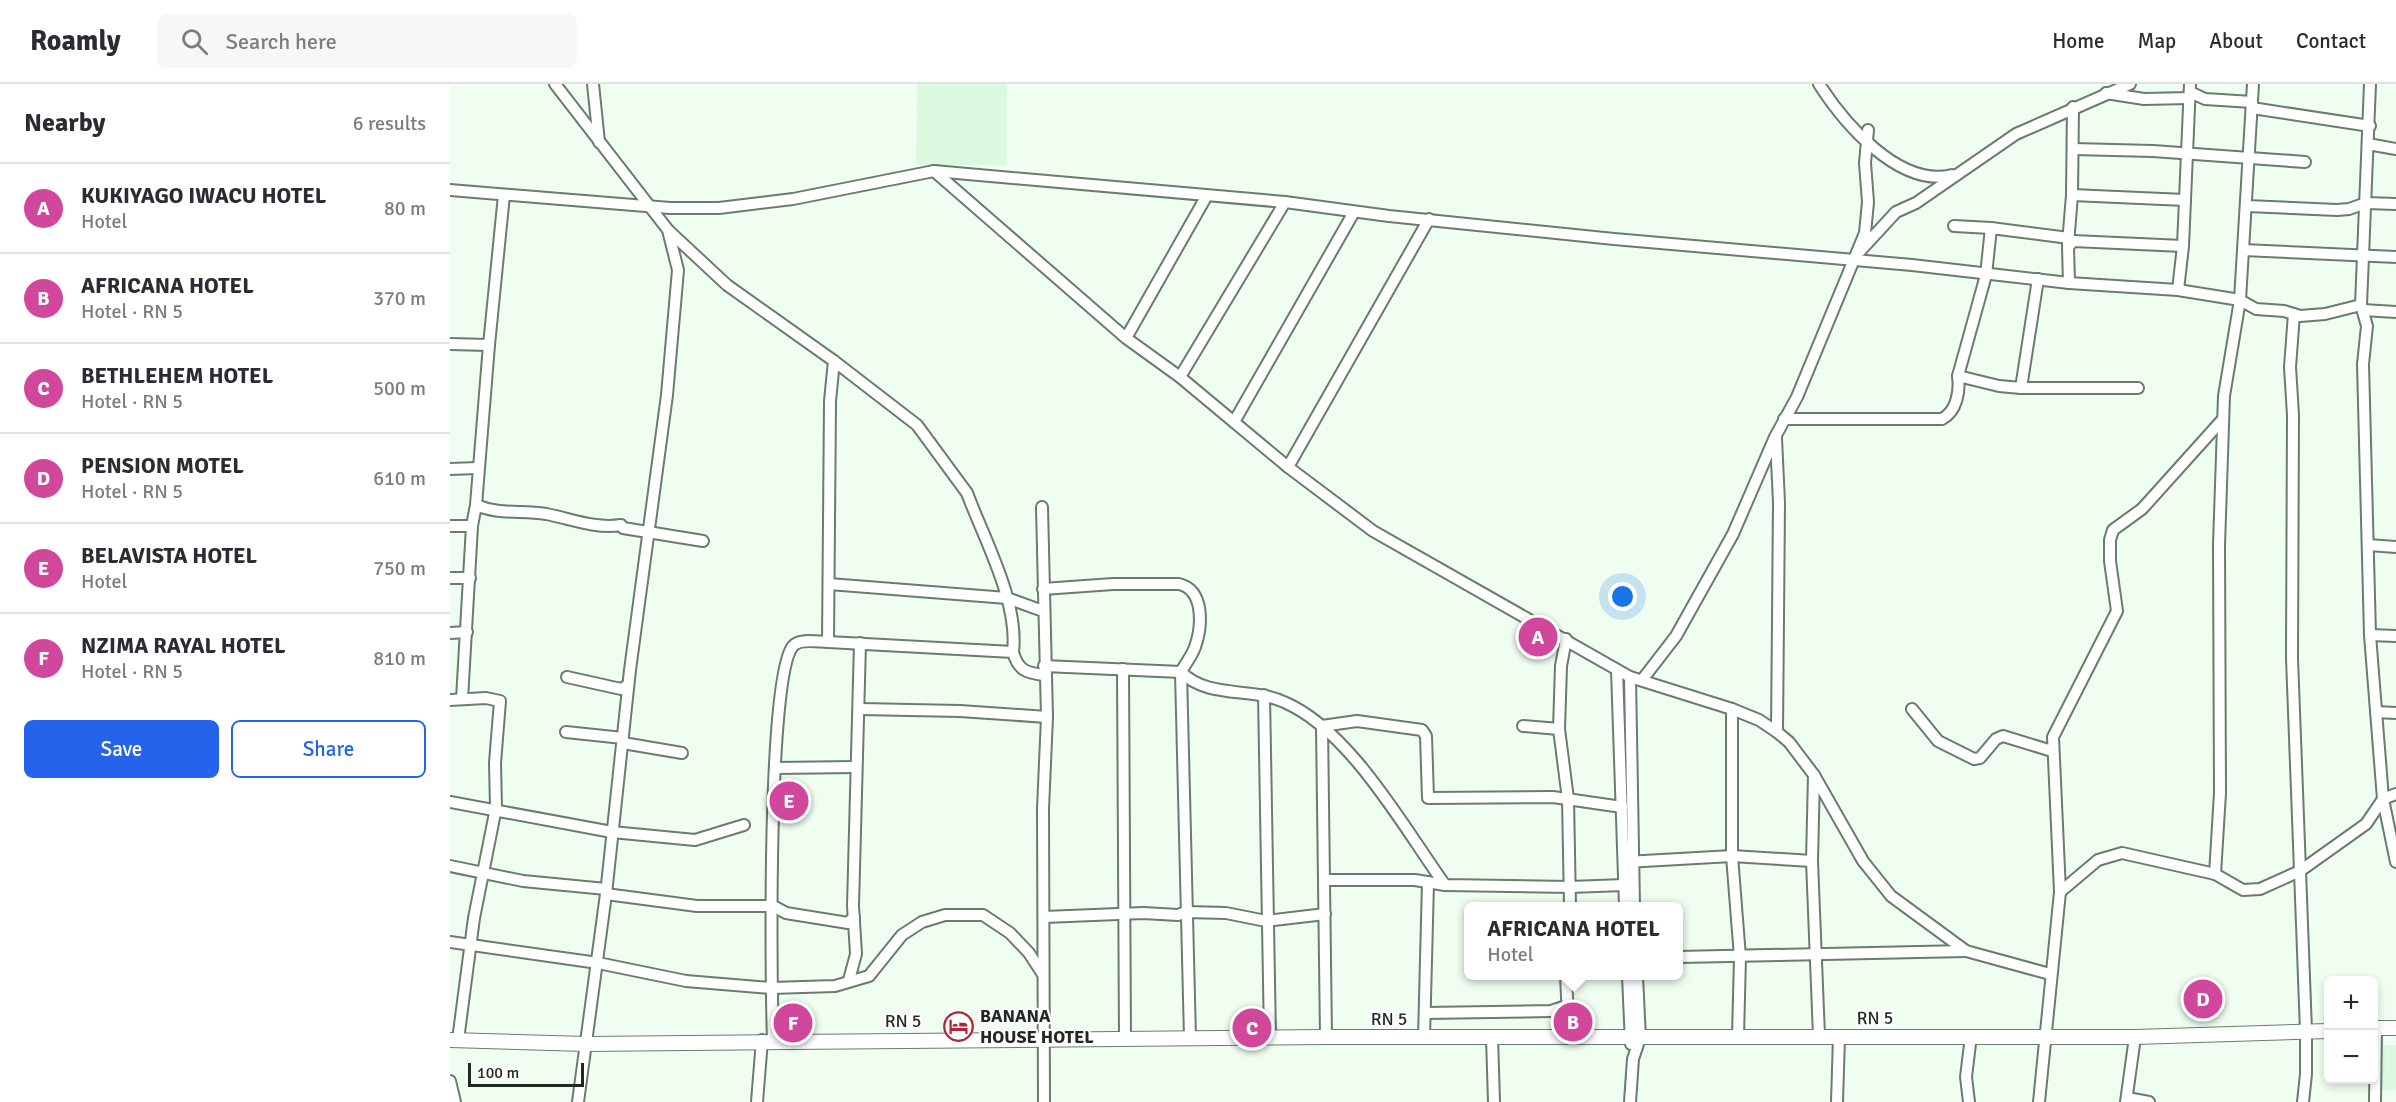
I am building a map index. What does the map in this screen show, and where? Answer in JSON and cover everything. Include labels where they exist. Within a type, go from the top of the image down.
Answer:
[{"type":"main road","points":[[2378,1028],[2396,1028]]},
{"type":"main road","name":"RN 5","points":[[454,1040],[586,1044],[1044,1038],[2135,1037],[2324,1031]]},
{"type":"street","points":[[555,84],[647,206],[668,230],[727,285],[834,361],[917,425],[967,493],[1007,598],[1014,637],[1012,652],[1017,665],[1025,672],[1123,669],[1181,672],[1194,684],[1264,695],[1284,702],[1322,726],[1352,755],[1445,885]]},
{"type":"street","points":[[592,84],[599,142]]},
{"type":"street","points":[[1819,84],[1865,142],[1910,170],[1942,177],[1955,174]]},
{"type":"street","points":[[1854,259],[1896,212],[1916,203],[2016,134],[2073,107],[2130,84]]},
{"type":"street","points":[[2214,874],[2220,792],[2219,545],[2224,396],[2240,300],[2253,84]]},
{"type":"street","points":[[2370,84],[2362,308],[2367,326],[2363,364],[2370,634],[2383,799],[2396,862]]},
{"type":"street","points":[[2106,93],[2144,99],[2190,91],[2205,99],[2370,126]]},
{"type":"street","points":[[2178,290],[2183,246],[2190,91]]},
{"type":"street","points":[[2068,283],[2073,107]]},
{"type":"street","points":[[1642,680],[1676,636],[1733,534],[1775,437],[1797,398],[1868,226],[1865,142],[1868,130]]},
{"type":"street","points":[[2368,144],[2396,149]]},
{"type":"street","points":[[2073,149],[2153,151],[2306,162]]},
{"type":"street","points":[[934,171],[1126,338],[1180,377],[1288,467],[1372,531],[1630,677],[1732,709],[1760,720],[1777,732],[1814,775],[1863,861],[1891,896],[1966,951]]},
{"type":"street","points":[[450,190],[647,206],[719,208],[793,199],[934,171],[1206,197],[1285,202],[1354,212],[1614,239],[1854,259],[2068,283],[2178,290],[2240,300],[2256,309],[2294,314],[2325,314],[2362,308],[2396,312]]},
{"type":"street","points":[[462,699],[472,526],[476,505],[504,195]]},
{"type":"street","points":[[2072,195],[2185,200]]},
{"type":"street","points":[[1126,338],[1206,197]]},
{"type":"street","points":[[1180,377],[1285,202]]},
{"type":"street","points":[[2247,206],[2337,210],[2349,209],[2366,203],[2396,204]]},
{"type":"street","points":[[1234,422],[1354,212]]},
{"type":"street","points":[[1288,467],[1429,219]]},
{"type":"street","points":[[1954,226],[1991,228],[2068,243],[2078,240],[2183,246]]},
{"type":"street","points":[[1784,419],[1942,419],[1954,409],[1959,387],[1958,376],[1986,275],[1991,228]]},
{"type":"street","points":[[578,1102],[598,963],[628,685],[676,304],[677,261],[668,230]]},
{"type":"street","points":[[2243,250],[2396,257]]},
{"type":"street","points":[[2021,388],[2038,279]]},
{"type":"street","points":[[2294,314],[2289,367],[2293,415],[2292,646],[2306,1031],[2303,1102]]},
{"type":"street","points":[[450,344],[489,345]]},
{"type":"street","points":[[828,642],[830,401],[834,361]]},
{"type":"street","points":[[1958,376],[1999,386],[2021,388],[2138,388]]},
{"type":"street","points":[[2039,1102],[2060,891],[2053,737],[2117,610],[2110,561],[2110,540],[2113,530],[2142,510],[2223,419]]},
{"type":"street","points":[[1775,437],[1779,503],[1777,732]]},
{"type":"street","points":[[450,469],[478,468]]},
{"type":"street","points":[[476,505],[490,511],[547,514],[604,527],[621,525],[623,528],[703,541]]},
{"type":"street","points":[[1042,507],[1044,670],[1047,717],[1043,809],[1044,1102]]},
{"type":"street","points":[[450,526],[472,526]]},
{"type":"street","points":[[2368,545],[2396,548]]},
{"type":"street","points":[[450,578],[470,578]]},
{"type":"street","points":[[829,584],[1007,598],[1043,611]]},
{"type":"street","points":[[1043,589],[1113,584],[1187,586],[1194,594],[1200,611],[1199,632],[1194,650],[1181,672],[1190,1038]]},
{"type":"street","points":[[450,633],[467,633]]},
{"type":"street","points":[[2370,634],[2396,636]]},
{"type":"street","points":[[1566,639],[1561,676],[1559,729],[1568,799],[1570,902]]},
{"type":"street","points":[[757,1102],[767,1040],[771,988],[776,726],[786,659],[792,646],[799,641],[1012,652]]},
{"type":"street","points":[[849,980],[855,968],[853,923],[855,767],[860,709],[860,643]]},
{"type":"street","points":[[1123,669],[1125,1038]]},
{"type":"street","points":[[1617,670],[1622,807],[1633,902]]},
{"type":"street","points":[[567,677],[621,689],[628,685]]},
{"type":"street","points":[[1625,902],[1624,885],[1628,862],[1630,677]]},
{"type":"street","points":[[1264,695],[1268,801],[1266,921],[1270,1038]]},
{"type":"street","points":[[450,700],[486,698],[500,701],[495,812],[454,1040]]},
{"type":"street","points":[[860,709],[960,711],[1047,717]]},
{"type":"street","points":[[1732,709],[1732,856],[1740,957],[1738,1037]]},
{"type":"street","points":[[1912,709],[1938,741],[1974,759],[1983,756],[1996,739],[2003,736],[2052,751]]},
{"type":"street","points":[[2376,712],[2396,713]]},
{"type":"street","points":[[1322,726],[1357,722],[1422,730],[1426,736],[1428,798],[1568,799],[1622,807]]},
{"type":"street","points":[[1322,726],[1326,1037]]},
{"type":"street","points":[[1523,726],[1559,729]]},
{"type":"street","points":[[566,732],[623,740],[682,753]]},
{"type":"street","points":[[775,768],[855,767]]},
{"type":"street","points":[[1814,775],[1812,861],[1819,1036]]},
{"type":"street","points":[[2060,891],[2098,860],[2122,853],[2214,874],[2235,887],[2250,890],[2300,871],[2366,824],[2383,799],[2396,794]]},
{"type":"street","points":[[450,802],[612,832],[695,840],[744,825]]},
{"type":"street","points":[[1628,862],[1732,856],[1812,861]]},
{"type":"street","points":[[450,866],[523,881],[697,906],[773,906],[786,913],[853,923]]},
{"type":"street","points":[[1325,880],[1428,882],[1445,885],[1570,887],[1624,885]]},
{"type":"street","points":[[1424,1038],[1428,882]]},
{"type":"street","points":[[1044,916],[1125,913],[1178,915],[1186,912],[1226,913],[1266,921],[1324,914]]},
{"type":"street","points":[[773,926],[786,913]]},
{"type":"street","points":[[450,942],[598,963],[686,981],[771,988],[835,986],[868,976],[911,927],[934,916],[983,915],[994,920],[1029,953],[1042,973]]},
{"type":"street","points":[[1683,957],[1816,956],[1966,951],[2050,974]]},
{"type":"street","points":[[1566,980],[1569,1038]]},
{"type":"street","points":[[1629,980],[1635,1038]]},
{"type":"street","points":[[1630,1102],[1637,980]]},
{"type":"street","points":[[1425,1013],[1551,1011],[1566,1006]]},
{"type":"street","points":[[2375,1030],[2375,1102]]},
{"type":"street","points":[[1969,1102],[1966,1077],[1971,1036]]},
{"type":"street","points":[[1492,1037],[1494,1102]]},
{"type":"street","points":[[1837,1102],[1839,1037]]},
{"type":"street","points":[[2135,1037],[2127,1100],[2149,1102]]},
{"type":"street","points":[[450,1081],[453,1085],[455,1102]]},
{"type":"shaded area","points":[[917,84],[1007,84],[1007,165],[916,165]]},
{"type":"shaded area","points":[[2379,1045],[2396,1045],[2396,1090],[2380,1091]]},
{"type":"place","name":"KUKIYAGO IWACU HOTEL","points":[[1538,637]]},
{"type":"place","name":"BELAVISTA HOTEL","points":[[789,801]]},
{"type":"place","name":"PENSION MOTEL","points":[[2203,999]]},
{"type":"place","name":"AFRICANA HOTEL","points":[[1573,1022]]},
{"type":"place","name":"NZIMA RAYAL HOTEL","points":[[793,1023]]},
{"type":"place","name":"BANANA HOUSE HOTEL","points":[[959,1026]]},
{"type":"place","name":"BETHLEHEM HOTEL","points":[[1252,1028]]}]
